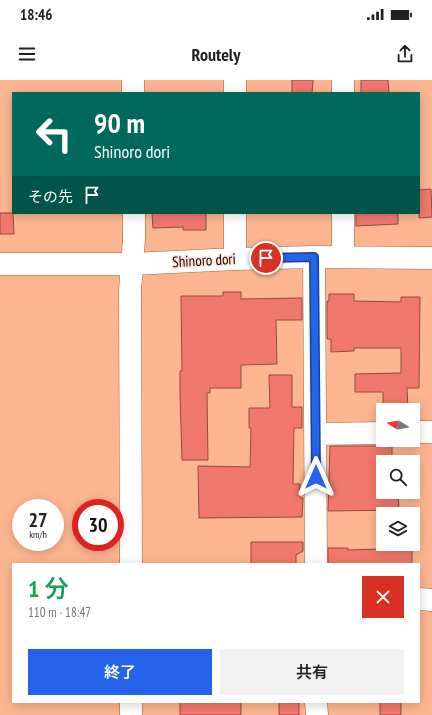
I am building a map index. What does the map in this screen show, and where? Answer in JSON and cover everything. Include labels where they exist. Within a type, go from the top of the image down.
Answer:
[{"type":"street","points":[[133,80],[133,92]]},
{"type":"street","points":[[235,80],[235,92]]},
{"type":"street","points":[[343,80],[343,92]]},
{"type":"street","points":[[130,563],[130,290],[134,239],[134,214]]},
{"type":"street","points":[[235,214],[235,259]]},
{"type":"street","points":[[343,214],[343,258]]},
{"type":"street","points":[[314,257],[316,563]]},
{"type":"street","name":"Shinoro dori","points":[[0,264],[132,264],[314,257],[432,258]]},
{"type":"street","points":[[420,432],[432,432]]},
{"type":"street","points":[[316,434],[376,433]]},
{"type":"street","points":[[420,599],[432,600]]},
{"type":"street","points":[[131,703],[131,715]]},
{"type":"street","points":[[316,703],[316,715]]},
{"type":"building","points":[[292,80],[313,80],[312,92],[292,92]]},
{"type":"building","points":[[361,80],[388,80],[389,92],[361,92]]},
{"type":"building","points":[[431,189],[432,217],[419,218],[420,190]]},
{"type":"building","points":[[0,213],[12,213],[14,234],[0,234]]},
{"type":"building","points":[[152,214],[206,214],[206,230],[183,230],[183,227],[153,228]]},
{"type":"building","points":[[356,214],[398,214],[398,224],[356,226]]},
{"type":"building","points":[[223,292],[241,292],[241,299],[302,298],[302,320],[276,320],[277,364],[241,365],[241,388],[210,388],[210,393],[207,393],[208,460],[182,460],[180,393],[180,371],[182,371],[181,296],[223,296]]},
{"type":"building","points":[[329,294],[354,294],[354,301],[401,302],[401,297],[420,297],[419,388],[407,388],[408,403],[383,403],[383,392],[355,392],[355,374],[401,373],[401,348],[354,348],[354,351],[331,352],[331,339],[327,339],[327,301],[329,301]]},
{"type":"building","points":[[269,375],[292,375],[292,407],[302,407],[302,428],[294,428],[293,484],[300,484],[300,498],[303,498],[302,517],[199,518],[198,466],[250,467],[251,428],[249,428],[249,408],[270,408]]},
{"type":"building","points":[[330,446],[392,447],[392,455],[376,455],[376,499],[398,499],[399,507],[376,507],[376,510],[328,511]]},
{"type":"building","points":[[251,542],[303,542],[303,551],[296,555],[296,563],[251,563]]},
{"type":"building","points":[[328,548],[348,548],[348,550],[376,549],[376,551],[412,551],[412,563],[328,563]]},
{"type":"building","points":[[180,703],[241,703],[241,715],[180,715]]},
{"type":"building","points":[[279,703],[299,703],[299,715],[279,715]]},
{"type":"building","points":[[380,703],[401,703],[401,715],[380,715]]},
{"type":"route","points":[[266,258],[314,257],[316,477]]}]
